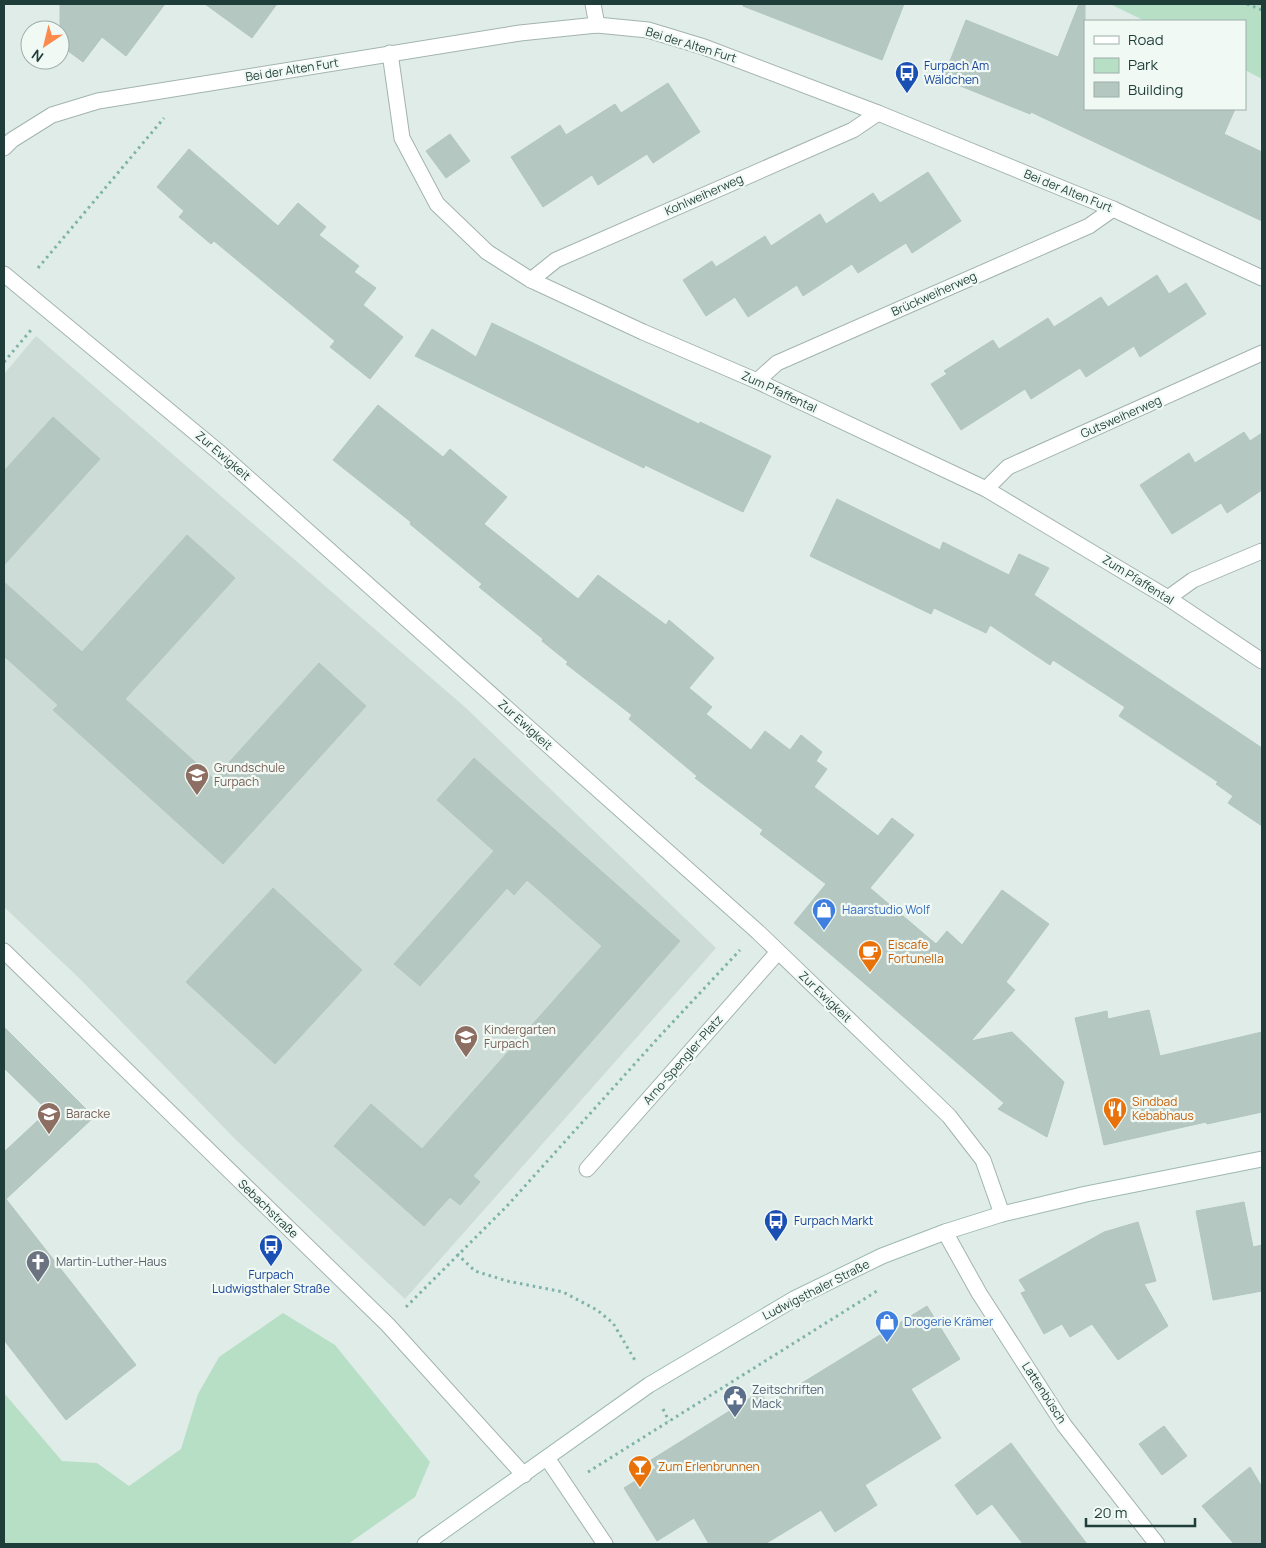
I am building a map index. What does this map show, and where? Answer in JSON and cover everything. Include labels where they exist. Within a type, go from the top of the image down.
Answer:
[{"type":"street","points":[[593,4],[597,25]]},
{"type":"street","name":"Bei der Alten Furt","points":[[4,148],[12,140],[52,115],[98,101],[520,33],[597,25],[648,30],[704,47],[878,113],[1113,209],[1262,278]]},
{"type":"street","name":"Zum Pfaffental","points":[[390,53],[402,138],[437,204],[487,252],[531,280],[643,332],[757,381],[986,489],[1168,598],[1262,661]]},
{"type":"street","name":"Kohlweiherweg","points":[[531,280],[556,260],[853,130],[878,113]]},
{"type":"street","name":"Brückweiherweg","points":[[757,381],[777,363],[1090,226],[1113,209]]},
{"type":"street","name":"Zur Ewigkeit","points":[[4,274],[220,452],[758,932],[949,1116],[983,1160],[1002,1214]]},
{"type":"street","name":"Gutsweiherweg","points":[[986,489],[1008,467],[1262,353]]},
{"type":"street","points":[[1168,598],[1193,580],[1262,551]]},
{"type":"street","name":"Sebachstraße","points":[[4,951],[388,1325],[524,1475]]},
{"type":"street","name":"Arno-Spengler-Platz","points":[[587,1169],[778,952]]},
{"type":"street","name":"Ludwigsthaler Straße","points":[[425,1544],[650,1385],[794,1299],[882,1256],[945,1232],[1002,1214],[1086,1194],[1262,1159]]},
{"type":"street","name":"Lattenbüsch","points":[[945,1232],[979,1293],[1064,1424],[1157,1544]]},
{"type":"street","points":[[548,1458],[605,1544]]},
{"type":"path","points":[[1247,4],[1262,10]]},
{"type":"path","points":[[21,288],[190,86]]},
{"type":"path","points":[[4,362],[49,310]]},
{"type":"path","points":[[388,1325],[507,1206],[658,1038],[758,932]]},
{"type":"path","points":[[457,1254],[475,1271],[507,1281],[563,1292],[597,1310],[613,1323],[650,1385]]},
{"type":"path","points":[[566,1486],[885,1286]]},
{"type":"shaded area","name":"Grundschule Furpach","points":[[36,336],[466,708],[716,948],[405,1299],[236,1140],[78,977],[4,907],[4,374]]},
{"type":"green space","points":[[1110,4],[1262,4],[1262,79],[1246,71],[1246,20],[1143,20]]},
{"type":"green space","points":[[283,1313],[335,1345],[430,1462],[415,1497],[348,1544],[4,1544],[4,1393],[62,1461],[97,1463],[129,1486],[181,1449],[198,1394],[219,1357]]},
{"type":"building","points":[[60,4],[165,4],[126,56],[102,37],[83,62],[70,52],[70,20],[60,20]]},
{"type":"building","points":[[205,4],[277,4],[252,38]]},
{"type":"building","points":[[743,4],[904,4],[882,60],[743,6]]},
{"type":"building","points":[[1079,4],[1085,4],[1084,110],[1235,110],[1224,134],[1262,152],[1262,221],[1031,112],[1030,114],[943,79],[966,20],[1058,57]]},
{"type":"building","points":[[668,83],[700,132],[653,163],[647,154],[598,185],[592,175],[543,207],[511,157],[560,125],[566,135],[615,104],[621,113]]},
{"type":"building","points":[[450,134],[470,161],[446,178],[426,151]]},
{"type":"building","points":[[189,149],[278,226],[298,203],[326,227],[319,235],[359,266],[354,272],[376,288],[363,305],[403,337],[370,379],[330,347],[335,341],[214,241],[211,244],[179,217],[184,211],[157,187]]},
{"type":"building","points":[[928,172],[961,221],[912,253],[906,243],[858,273],[852,264],[803,296],[797,285],[748,317],[735,297],[706,316],[683,280],[712,261],[716,267],[765,236],[771,246],[820,214],[826,224],[873,193],[880,203]]},
{"type":"building","points":[[1157,275],[1169,294],[1186,283],[1206,314],[1140,357],[1134,346],[1086,377],[1080,368],[1031,399],[1025,389],[961,430],[931,384],[947,374],[944,371],[993,340],[999,349],[1048,318],[1054,327],[1101,297],[1108,307]]},
{"type":"building","points":[[492,323],[699,424],[700,422],[771,456],[743,512],[645,465],[644,468],[415,356],[432,329],[476,357]]},
{"type":"building","points":[[378,405],[443,457],[450,449],[507,497],[484,524],[578,599],[598,575],[666,625],[669,620],[714,658],[689,688],[712,707],[706,714],[751,750],[765,731],[790,750],[801,735],[822,752],[816,761],[827,769],[814,787],[878,836],[892,818],[914,835],[870,888],[936,944],[947,931],[962,945],[1002,890],[1049,924],[1006,982],[1015,990],[971,1041],[1012,1032],[1064,1082],[1047,1137],[998,1109],[1004,1103],[794,923],[826,884],[760,834],[763,830],[695,778],[697,776],[629,719],[632,715],[566,664],[568,662],[542,641],[543,639],[479,587],[482,584],[410,524],[411,522],[333,460]]},
{"type":"building","points":[[53,417],[100,459],[4,565],[4,471]]},
{"type":"building","points":[[1244,432],[1250,441],[1262,433],[1262,490],[1227,513],[1221,503],[1172,534],[1140,485],[1189,453],[1195,463]]},
{"type":"building","points":[[837,499],[940,550],[943,542],[1009,575],[1019,554],[1049,568],[1034,595],[1262,748],[1262,826],[1228,803],[1233,796],[1216,784],[1218,782],[1119,716],[1125,707],[1053,660],[1050,665],[990,625],[986,633],[934,608],[931,614],[810,556]]},
{"type":"building","points":[[187,535],[235,578],[125,699],[214,779],[319,663],[366,706],[223,864],[53,710],[58,705],[4,656],[4,582],[82,652]]},
{"type":"building","points":[[474,758],[680,941],[473,1176],[480,1182],[460,1205],[450,1197],[424,1226],[334,1146],[371,1104],[422,1149],[602,946],[527,880],[514,895],[507,888],[420,986],[394,964],[494,851],[437,800]]},
{"type":"building","points":[[273,888],[362,970],[275,1064],[186,982]]},
{"type":"building","points":[[1149,1010],[1160,1056],[1262,1032],[1262,1112],[1207,1124],[1206,1122],[1104,1145],[1075,1018],[1107,1011],[1108,1019]]},
{"type":"building","name":"Martin-Luther-Haus","points":[[4,1027],[94,1117],[6,1199],[136,1365],[66,1420],[4,1340],[4,1152],[48,1111],[4,1068]]},
{"type":"building","points":[[1244,1202],[1253,1247],[1262,1245],[1262,1291],[1213,1300],[1196,1211]]},
{"type":"building","points":[[1138,1222],[1156,1281],[1144,1284],[1168,1326],[1118,1360],[1092,1324],[1070,1337],[1062,1324],[1044,1334],[1021,1293],[1026,1291],[1019,1280],[1104,1232]]},
{"type":"building","points":[[927,1306],[960,1359],[911,1389],[941,1438],[865,1485],[877,1505],[835,1532],[821,1510],[765,1544],[709,1544],[694,1518],[657,1541],[624,1488],[656,1468],[651,1460],[760,1392],[768,1404]]},
{"type":"building","points":[[1164,1426],[1187,1456],[1162,1475],[1139,1444]]},
{"type":"building","points":[[1011,1443],[1087,1544],[1023,1544],[992,1504],[977,1515],[955,1485]]},
{"type":"building","points":[[1250,1467],[1262,1487],[1262,1544],[1234,1544],[1202,1506]]},
{"type":"place","name":"Furpach Am Wäldchen","points":[[907,94]]},
{"type":"place","name":"Grundschule Furpach","points":[[197,796]]},
{"type":"place","name":"Haarstudio Wolf","points":[[824,931]]},
{"type":"place","name":"Eiscafe Fortunella","points":[[870,973]]},
{"type":"place","name":"Kindergarten Furpach","points":[[466,1058]]},
{"type":"place","name":"Sindbad Kebabhaus","points":[[1115,1130]]},
{"type":"place","name":"Baracke","points":[[49,1135]]},
{"type":"place","name":"Furpach Markt","points":[[776,1242]]},
{"type":"place","name":"Furpach Ludwigsthaler Straße","points":[[271,1267]]},
{"type":"place","name":"Martin-Luther-Haus","points":[[38,1283]]},
{"type":"place","name":"Drogerie Krämer","points":[[887,1343]]},
{"type":"place","name":"Zeitschriften Mack","points":[[735,1418]]},
{"type":"place","name":"Zum Erlenbrunnen","points":[[640,1488]]}]
